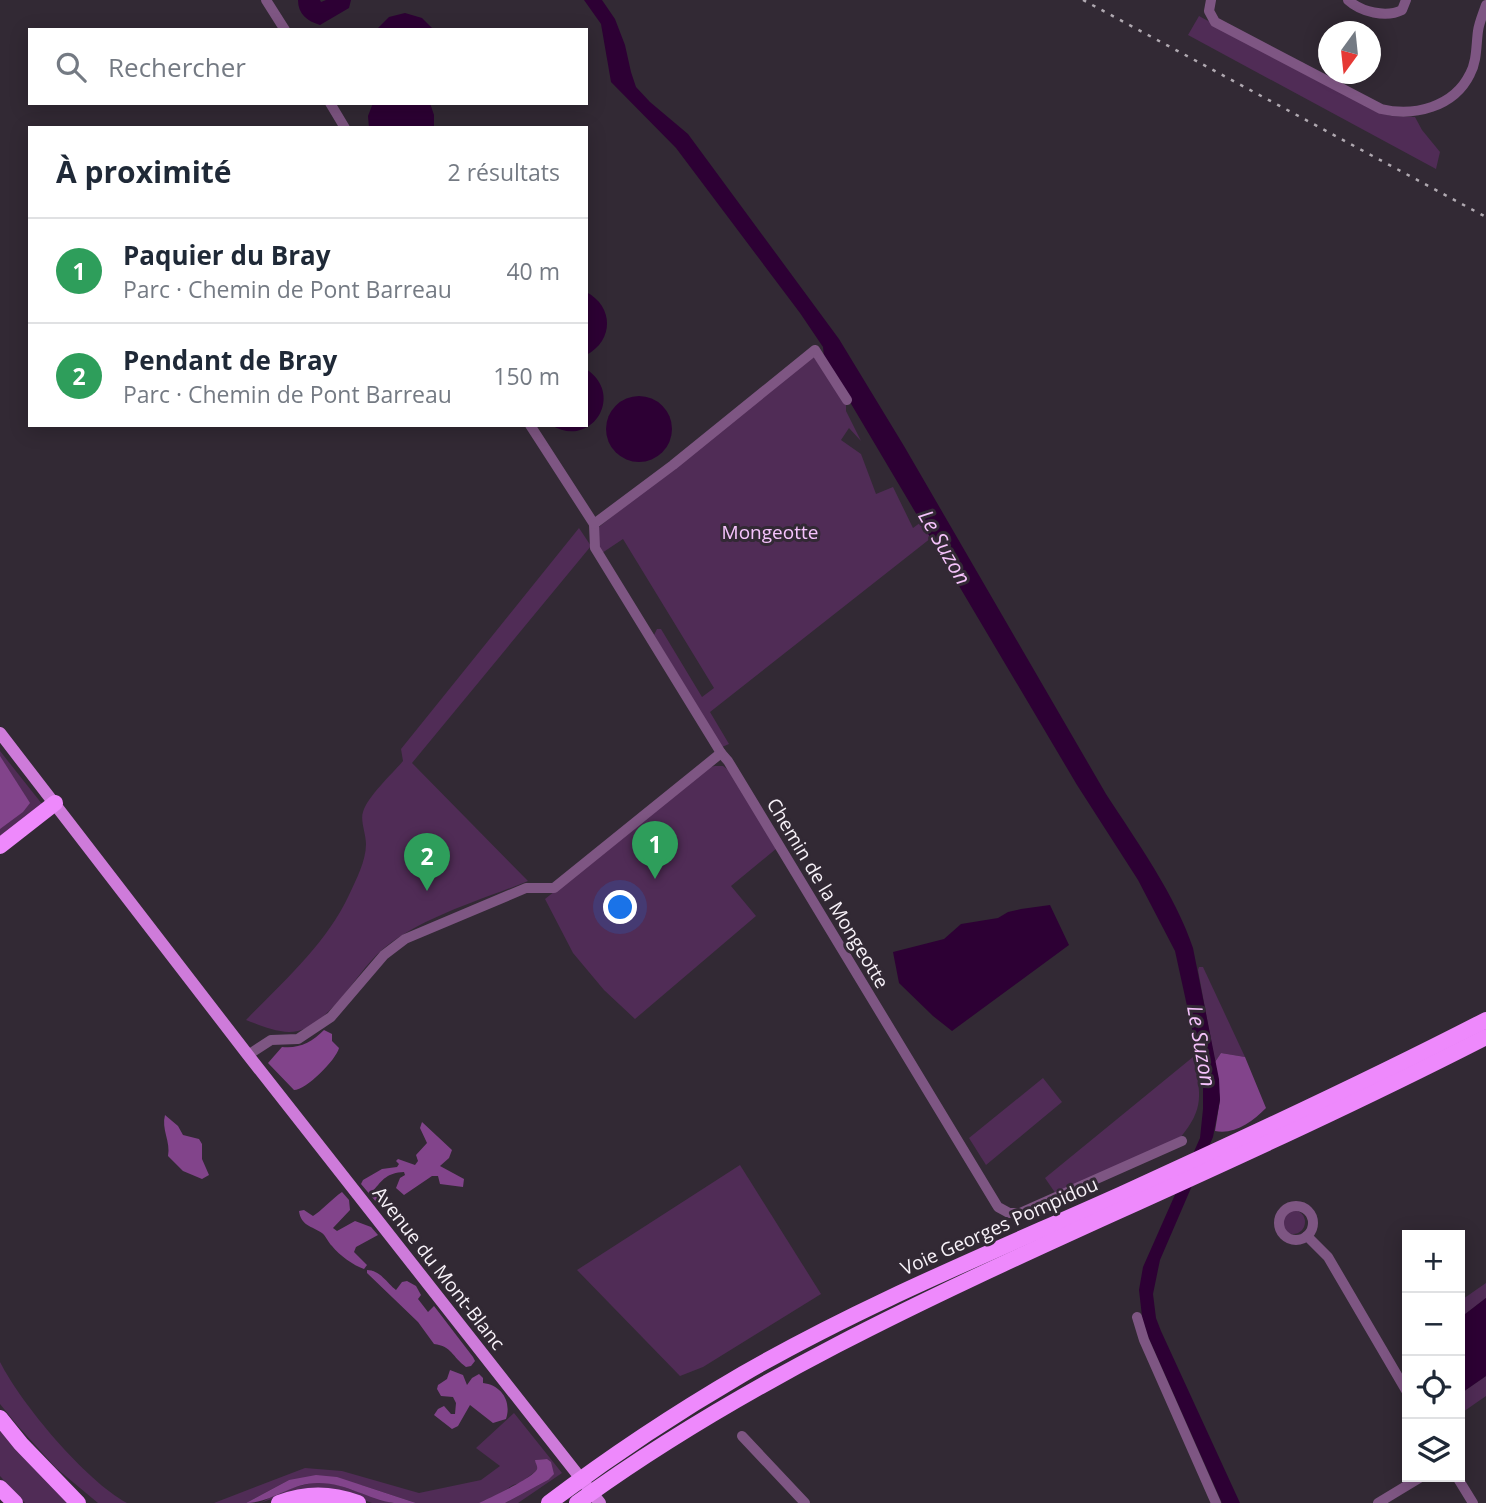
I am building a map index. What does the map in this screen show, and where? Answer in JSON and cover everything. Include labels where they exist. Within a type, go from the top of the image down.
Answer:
[{"type":"highway","points":[[0,846],[55,803]]},
{"type":"highway","name":"Voie Georges Pompidou","points":[[549,1503],[686,1408],[832,1327],[971,1261],[1250,1136],[1486,1020]]},
{"type":"highway","name":"Voie Georges Pompidou","points":[[587,1501],[694,1424],[827,1349],[958,1284],[1301,1129],[1486,1037]]},
{"type":"highway","points":[[0,1418],[78,1503]]},
{"type":"highway","points":[[48,1473],[90,1503]]},
{"type":"highway","points":[[536,1503],[574,1484]]},
{"type":"highway","points":[[279,1503],[299,1496],[318,1494],[358,1503]]},
{"type":"main road","name":"Avenue du Mont-Blanc","points":[[0,733],[559,1452],[587,1501]]},
{"type":"street","points":[[266,0],[284,28]]},
{"type":"street","points":[[1211,0],[1209,11],[1216,22],[1381,109],[1408,113],[1442,103],[1463,85],[1474,64],[1478,29],[1486,5]]},
{"type":"street","points":[[1348,0],[1356,6],[1386,16],[1402,10],[1406,0]]},
{"type":"street","points":[[331,105],[344,126]]},
{"type":"street","points":[[594,524],[815,350],[847,400]]},
{"type":"street","name":"Chemin de la Mongeotte","points":[[531,427],[594,524],[595,548],[742,783],[998,1207],[1009,1213],[1020,1213],[1182,1141]]},
{"type":"street","points":[[248,1055],[271,1040],[298,1039],[331,1017],[384,955],[405,939],[526,888],[543,890],[560,884],[721,753]]},
{"type":"street","points":[[1307,1236],[1328,1257],[1402,1383]]},
{"type":"street","points":[[1137,1317],[1144,1340],[1216,1503]]},
{"type":"street","points":[[742,1436],[804,1503]]},
{"type":"street","points":[[1378,1503],[1413,1482]]},
{"type":"street","points":[[1460,1482],[1473,1503]]},
{"type":"green space","points":[[1199,16],[1318,80],[1318,84],[1325,84],[1375,111],[1391,116],[1415,117],[1440,152],[1436,169],[1188,35]]},
{"type":"green space","name":"Mongeotte","points":[[814,357],[846,404],[846,411],[861,441],[849,428],[841,440],[861,454],[876,494],[893,487],[913,528],[921,522],[931,538],[710,712],[729,744],[722,747],[654,635],[657,629],[661,629],[702,697],[714,688],[623,539],[602,553],[598,542],[599,527],[807,359]]},
{"type":"green space","points":[[579,528],[591,546],[412,763],[528,881],[423,923],[404,934],[371,961],[329,1011],[309,1027],[285,1032],[246,1020],[303,962],[339,913],[364,857],[366,844],[362,819],[365,806],[403,761],[401,749]]},
{"type":"green space","points":[[0,751],[42,804],[0,837]]},
{"type":"green space","points":[[723,766],[730,771],[777,848],[731,886],[756,916],[635,1019],[604,990],[573,953],[545,899],[710,767]]},
{"type":"green space","points":[[1199,967],[1203,967],[1245,1057],[1221,1053],[1215,1062]]},
{"type":"green space","points":[[1193,1057],[1199,1100],[1194,1118],[1180,1138],[1056,1194],[1045,1178]]},
{"type":"green space","points":[[1043,1078],[1062,1102],[986,1165],[969,1138]]},
{"type":"green space","points":[[740,1165],[821,1294],[703,1367],[680,1376],[577,1270]]},
{"type":"green space","points":[[1293,1210],[1304,1217],[1305,1222],[1298,1233],[1293,1234],[1282,1227],[1281,1222],[1288,1211]]},
{"type":"green space","points":[[1486,1283],[1486,1298],[1465,1314],[1465,1298]]},
{"type":"green space","points":[[0,1362],[23,1399],[74,1460],[110,1492],[127,1503],[98,1503],[56,1468],[17,1425],[0,1404]]},
{"type":"green space","points":[[1486,1376],[1486,1396],[1465,1411],[1465,1391]]},
{"type":"green space","points":[[514,1413],[562,1473],[518,1503],[505,1503],[548,1480],[547,1459],[535,1460],[538,1467],[536,1471],[520,1483],[479,1503],[416,1503],[361,1485],[289,1480],[246,1503],[214,1503],[305,1468],[342,1471],[419,1493],[481,1480],[500,1466],[476,1448]]},
{"type":"green space","points":[[0,1430],[68,1503],[25,1503],[0,1476]]},
{"type":"green space","points":[[316,1482],[335,1484],[392,1503],[372,1503],[359,1498],[286,1494],[260,1503],[287,1489]]},
{"type":"shaded area","points":[[0,756],[30,803],[23,812],[0,829]]},
{"type":"shaded area","points":[[324,1030],[332,1034],[332,1041],[339,1048],[337,1053],[313,1080],[294,1090],[268,1063],[282,1047],[305,1044]]},
{"type":"shaded area","points":[[1221,1053],[1245,1057],[1266,1108],[1242,1126],[1222,1132],[1215,1131],[1220,1100],[1215,1062]]},
{"type":"shaded area","points":[[165,1115],[178,1126],[183,1135],[199,1139],[202,1144],[202,1159],[209,1175],[202,1179],[183,1171],[168,1156]]},
{"type":"shaded area","points":[[422,1122],[452,1150],[449,1158],[440,1166],[464,1179],[463,1187],[440,1184],[438,1176],[432,1176],[404,1195],[396,1188],[400,1178],[405,1175],[404,1172],[398,1173],[386,1177],[373,1191],[376,1195],[388,1195],[390,1198],[388,1203],[377,1203],[361,1184],[363,1180],[382,1169],[397,1167],[398,1159],[415,1165],[418,1161],[416,1155],[427,1143],[420,1128]]},
{"type":"shaded area","points":[[342,1192],[349,1200],[350,1210],[333,1228],[337,1231],[355,1221],[371,1227],[378,1235],[356,1247],[354,1252],[367,1265],[364,1269],[343,1257],[323,1234],[305,1223],[300,1216],[299,1211],[304,1210],[313,1216]]},
{"type":"shaded area","points":[[367,1270],[380,1274],[396,1290],[402,1282],[407,1281],[416,1286],[421,1295],[418,1299],[428,1312],[434,1306],[473,1357],[475,1361],[471,1366],[466,1367],[448,1350],[434,1344],[418,1322],[367,1273]]},
{"type":"shaded area","points":[[450,1370],[463,1375],[467,1385],[479,1374],[483,1383],[500,1391],[506,1400],[506,1419],[493,1423],[470,1405],[458,1426],[452,1429],[434,1415],[444,1406],[451,1414],[455,1414],[456,1403],[453,1397],[441,1396],[437,1389],[438,1385],[447,1379]]},
{"type":"shaded area","points":[[547,1459],[551,1462],[554,1474],[548,1480],[505,1503],[479,1503],[511,1488],[534,1473],[537,1468],[535,1460]]},
{"type":"shaded area","points":[[316,1475],[337,1477],[416,1503],[394,1503],[339,1486],[319,1483],[300,1486],[265,1500],[246,1503],[289,1480]]},
{"type":"water","points":[[298,0],[351,0],[349,8],[320,25],[304,16]]},
{"type":"water","name":"Le Suzon","points":[[584,0],[602,0],[615,19],[636,87],[688,134],[839,339],[1106,794],[1154,869],[1186,928],[1193,948],[1219,1079],[1220,1100],[1213,1137],[1160,1260],[1153,1294],[1156,1318],[1161,1331],[1240,1503],[1222,1503],[1143,1325],[1139,1290],[1143,1267],[1200,1138],[1203,1109],[1203,1079],[1175,951],[1138,880],[1077,785],[831,370],[824,357],[823,347],[676,148],[611,82],[601,24]]},
{"type":"water","points":[[405,13],[422,18],[432,28],[378,28],[389,17]]},
{"type":"water","points":[[372,105],[431,105],[434,126],[369,126],[368,116]]},
{"type":"water","points":[[588,293],[602,306],[606,314],[606,333],[595,349],[588,354]]},
{"type":"water","points":[[588,371],[598,380],[603,392],[603,405],[588,426]]},
{"type":"water","points":[[632,396],[646,396],[658,401],[667,410],[672,429],[670,442],[663,453],[646,462],[632,462],[620,457],[611,448],[606,436],[606,422],[611,410],[620,401]]},
{"type":"water","points":[[556,427],[586,427],[579,430],[566,431]]},
{"type":"water","points":[[1050,905],[1069,945],[952,1031],[899,983],[893,952],[944,939],[961,924],[998,918],[1021,909]]},
{"type":"water","points":[[1486,1298],[1486,1376],[1465,1391],[1465,1356],[1465,1314]]},
{"type":"railway","points":[[1083,0],[1486,217]]},
{"type":"place","name":"Paquier du Bray","points":[[655,879]]},
{"type":"place","name":"Pendant de Bray","points":[[427,891]]}]
